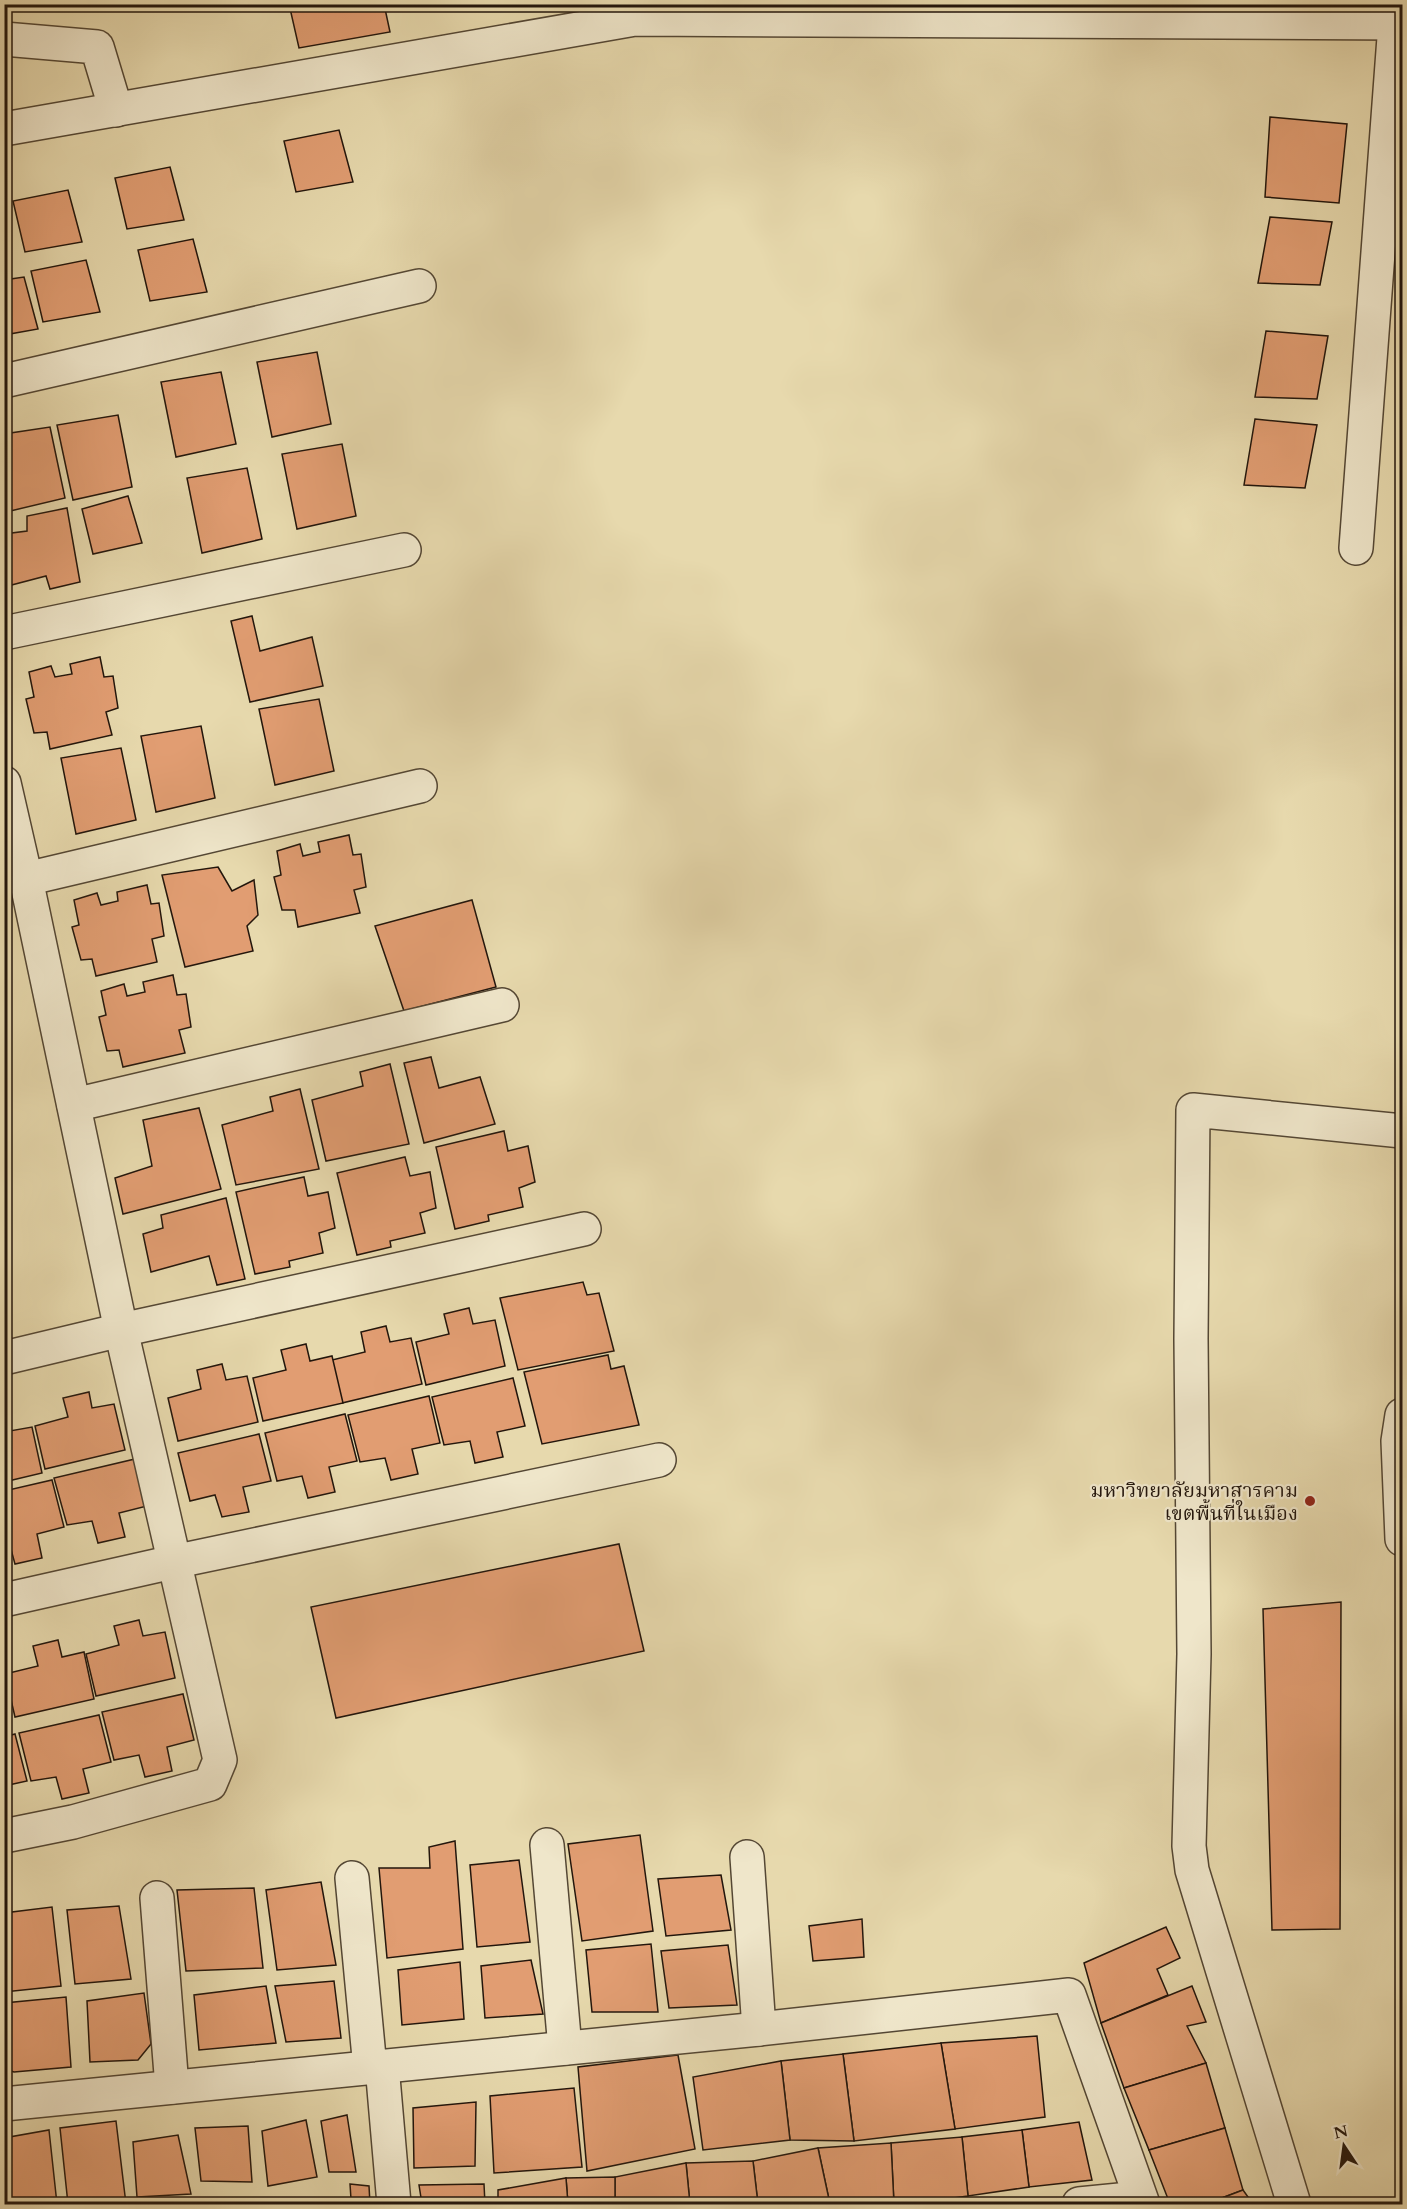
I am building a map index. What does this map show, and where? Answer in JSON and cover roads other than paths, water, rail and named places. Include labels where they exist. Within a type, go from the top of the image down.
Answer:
[{"type":"street","points":[[4,129],[117,110],[635,12],[1399,23],[1356,548]]},
{"type":"street","points":[[4,39],[97,47],[117,110]]},
{"type":"street","points":[[4,381],[419,286]]},
{"type":"street","points":[[4,633],[404,550]]},
{"type":"street","points":[[4,783],[27,879],[121,1330],[220,1760],[210,1784],[73,1822],[4,1836]]},
{"type":"street","points":[[27,879],[420,786]]},
{"type":"street","points":[[74,1105],[502,1005]]},
{"type":"street","points":[[1293,2205],[1192,1870],[1189,1846],[1194,1654],[1191,1351],[1193,1110],[1402,1131]]},
{"type":"street","points":[[4,1359],[121,1330],[584,1229]]},
{"type":"street","points":[[1402,1415],[1398,1441],[1402,1539]]},
{"type":"street","points":[[4,1600],[173,1562],[659,1460]]},
{"type":"street","points":[[547,1845],[565,2048]]},
{"type":"street","points":[[747,1857],[759,2028]]},
{"type":"street","points":[[352,1878],[394,2205]]},
{"type":"street","points":[[157,1898],[172,2087]]},
{"type":"street","points":[[4,2104],[1069,1995],[1142,2201],[1079,2205]]},
{"type":"place","name":"มหาวิทยาลัยมหาสารคาม เขตพื้นที่ในเมือง","points":[[1310,1501]]}]
